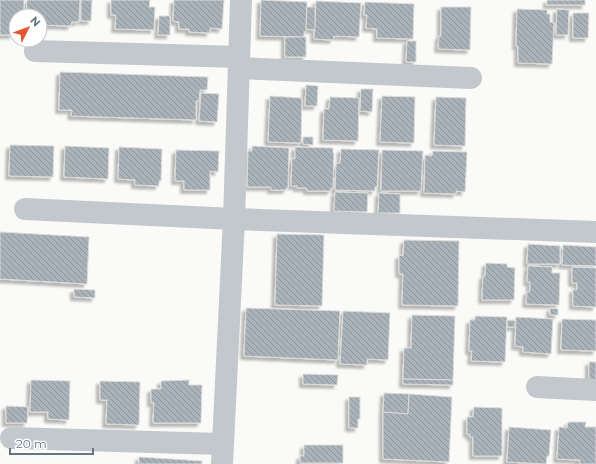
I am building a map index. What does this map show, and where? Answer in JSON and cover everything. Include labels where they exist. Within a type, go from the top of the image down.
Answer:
[{"type":"street","points":[[11,438],[222,454],[234,219],[241,0]]},
{"type":"street","points":[[35,51],[472,78]]},
{"type":"street","points":[[26,209],[234,219],[596,232]]},
{"type":"street","points":[[537,387],[596,390]]},
{"type":"building","points":[[0,0],[24,0],[24,8],[8,8],[8,35],[0,35]]},
{"type":"building","points":[[27,0],[80,0],[79,22],[72,22],[71,26],[48,25],[48,8],[26,8]]},
{"type":"building","points":[[81,0],[92,0],[91,21],[81,21]]},
{"type":"building","points":[[111,0],[150,0],[149,7],[155,7],[154,30],[115,29],[116,15],[111,15]]},
{"type":"building","points":[[174,0],[224,0],[222,29],[210,28],[210,33],[189,32],[189,29],[179,29],[179,22],[173,21]]},
{"type":"building","points":[[261,0],[307,2],[306,32],[304,32],[304,37],[260,36]]},
{"type":"building","points":[[547,0],[585,0],[585,5],[547,5]]},
{"type":"building","points":[[316,1],[361,3],[359,37],[334,36],[333,40],[314,39]]},
{"type":"building","points":[[365,2],[414,4],[413,39],[377,38],[377,29],[366,28],[367,15],[364,15]]},
{"type":"building","points":[[307,7],[315,7],[315,30],[306,29]]},
{"type":"building","points":[[441,7],[471,7],[470,50],[438,49],[439,36],[441,36]]},
{"type":"building","points":[[517,9],[547,10],[547,14],[550,14],[550,22],[554,23],[552,64],[518,63],[518,46],[516,46]]},
{"type":"building","points":[[557,9],[569,10],[568,35],[556,35]]},
{"type":"building","points":[[573,13],[589,13],[588,38],[573,38]]},
{"type":"building","points":[[159,16],[170,16],[170,35],[158,35]]},
{"type":"building","points":[[285,37],[306,37],[306,57],[285,57]]},
{"type":"building","points":[[407,41],[416,41],[416,62],[406,62]]},
{"type":"building","points":[[60,72],[208,77],[207,90],[200,90],[199,101],[196,101],[196,120],[71,116],[72,110],[59,110]]},
{"type":"building","points":[[306,85],[318,86],[317,106],[305,106]]},
{"type":"building","points":[[361,89],[373,89],[372,112],[360,111]]},
{"type":"building","points":[[201,93],[219,94],[217,122],[199,121]]},
{"type":"building","points":[[270,96],[302,98],[301,143],[268,142]]},
{"type":"building","points":[[382,96],[415,97],[414,143],[380,142]]},
{"type":"building","points":[[330,97],[359,98],[358,141],[323,140],[324,109],[329,109]]},
{"type":"building","points":[[436,97],[466,98],[465,146],[434,145]]},
{"type":"building","points":[[303,137],[313,137],[313,145],[303,144]]},
{"type":"building","points":[[10,145],[54,146],[53,177],[9,176]]},
{"type":"building","points":[[65,146],[109,148],[108,179],[64,177]]},
{"type":"building","points":[[252,146],[289,148],[288,188],[286,188],[286,190],[271,190],[271,187],[247,187],[248,151],[252,151]]},
{"type":"building","points":[[119,147],[162,149],[161,181],[159,181],[159,186],[135,185],[135,180],[118,179]]},
{"type":"building","points":[[295,147],[333,148],[333,188],[331,188],[331,191],[307,191],[307,188],[297,188],[297,186],[291,186],[292,158],[295,159]]},
{"type":"building","points":[[341,149],[379,150],[377,187],[375,187],[375,191],[335,190],[336,164],[340,163]]},
{"type":"building","points":[[176,150],[219,151],[218,172],[210,171],[210,190],[184,190],[184,181],[175,181]]},
{"type":"building","points":[[382,150],[423,151],[421,191],[381,191]]},
{"type":"building","points":[[433,151],[467,152],[465,192],[456,191],[456,194],[424,193],[425,155],[432,156]]},
{"type":"building","points":[[335,192],[368,193],[367,212],[334,211]]},
{"type":"building","points":[[379,193],[400,194],[400,213],[378,213]]},
{"type":"building","points":[[0,232],[89,237],[87,284],[0,279]]},
{"type":"building","points":[[277,234],[324,235],[322,306],[275,305]]},
{"type":"building","points":[[404,240],[459,241],[458,306],[402,305],[403,274],[399,274],[399,255],[403,256]]},
{"type":"building","points":[[528,244],[560,246],[560,264],[527,264]]},
{"type":"building","points":[[563,245],[596,247],[596,266],[562,265]]},
{"type":"building","points":[[486,263],[507,264],[507,267],[515,268],[514,300],[482,300],[483,276],[485,276]]},
{"type":"building","points":[[528,266],[552,267],[552,273],[560,273],[559,305],[526,304],[527,292],[530,291],[530,282],[527,282]]},
{"type":"building","points":[[572,267],[596,268],[596,307],[573,306],[573,289],[577,290],[577,283],[572,283]]},
{"type":"building","points":[[74,289],[95,290],[95,298],[74,297]]},
{"type":"building","points":[[246,308],[340,311],[338,360],[244,356]]},
{"type":"building","points":[[550,308],[558,309],[558,315],[550,315]]},
{"type":"building","points":[[343,311],[390,313],[388,360],[367,359],[367,365],[340,364]]},
{"type":"building","points":[[412,315],[455,316],[453,380],[403,379],[404,348],[411,348]]},
{"type":"building","points":[[475,316],[507,317],[505,362],[471,361],[472,351],[469,351],[470,320],[475,320]]},
{"type":"building","points":[[516,317],[553,319],[551,354],[523,352],[523,347],[515,346]]},
{"type":"building","points":[[562,319],[596,320],[596,351],[561,350]]},
{"type":"building","points":[[508,320],[515,321],[515,327],[507,327]]},
{"type":"building","points":[[589,362],[596,362],[596,383],[589,383]]},
{"type":"building","points":[[303,374],[338,375],[337,385],[303,384]]},
{"type":"building","points":[[403,379],[453,380],[453,385],[403,384]]},
{"type":"building","points":[[31,380],[70,381],[69,420],[48,419],[48,412],[30,412]]},
{"type":"building","points":[[189,380],[189,385],[202,385],[201,423],[153,423],[154,403],[151,403],[151,389],[161,389],[161,381]]},
{"type":"building","points":[[100,381],[140,382],[139,425],[106,424],[107,400],[100,400]]},
{"type":"building","points":[[384,393],[409,394],[408,414],[383,412]]},
{"type":"building","points":[[409,394],[452,397],[449,462],[383,459],[383,412],[408,414]]},
{"type":"building","points":[[349,397],[360,397],[360,419],[358,419],[358,428],[349,428]]},
{"type":"building","points":[[6,406],[28,407],[27,423],[6,423]]},
{"type":"building","points":[[474,407],[502,408],[502,456],[473,456],[473,437],[470,437],[470,434],[467,434],[467,417],[473,417]]},
{"type":"building","points":[[568,422],[586,422],[585,427],[596,427],[596,464],[580,464],[580,460],[557,459],[559,427],[567,428]]},
{"type":"building","points":[[509,427],[551,430],[549,456],[547,456],[546,464],[507,462]]},
{"type":"building","points":[[304,445],[343,445],[343,463],[300,463],[300,456],[304,456]]},
{"type":"building","points":[[139,457],[202,461],[202,464],[139,464]]}]
